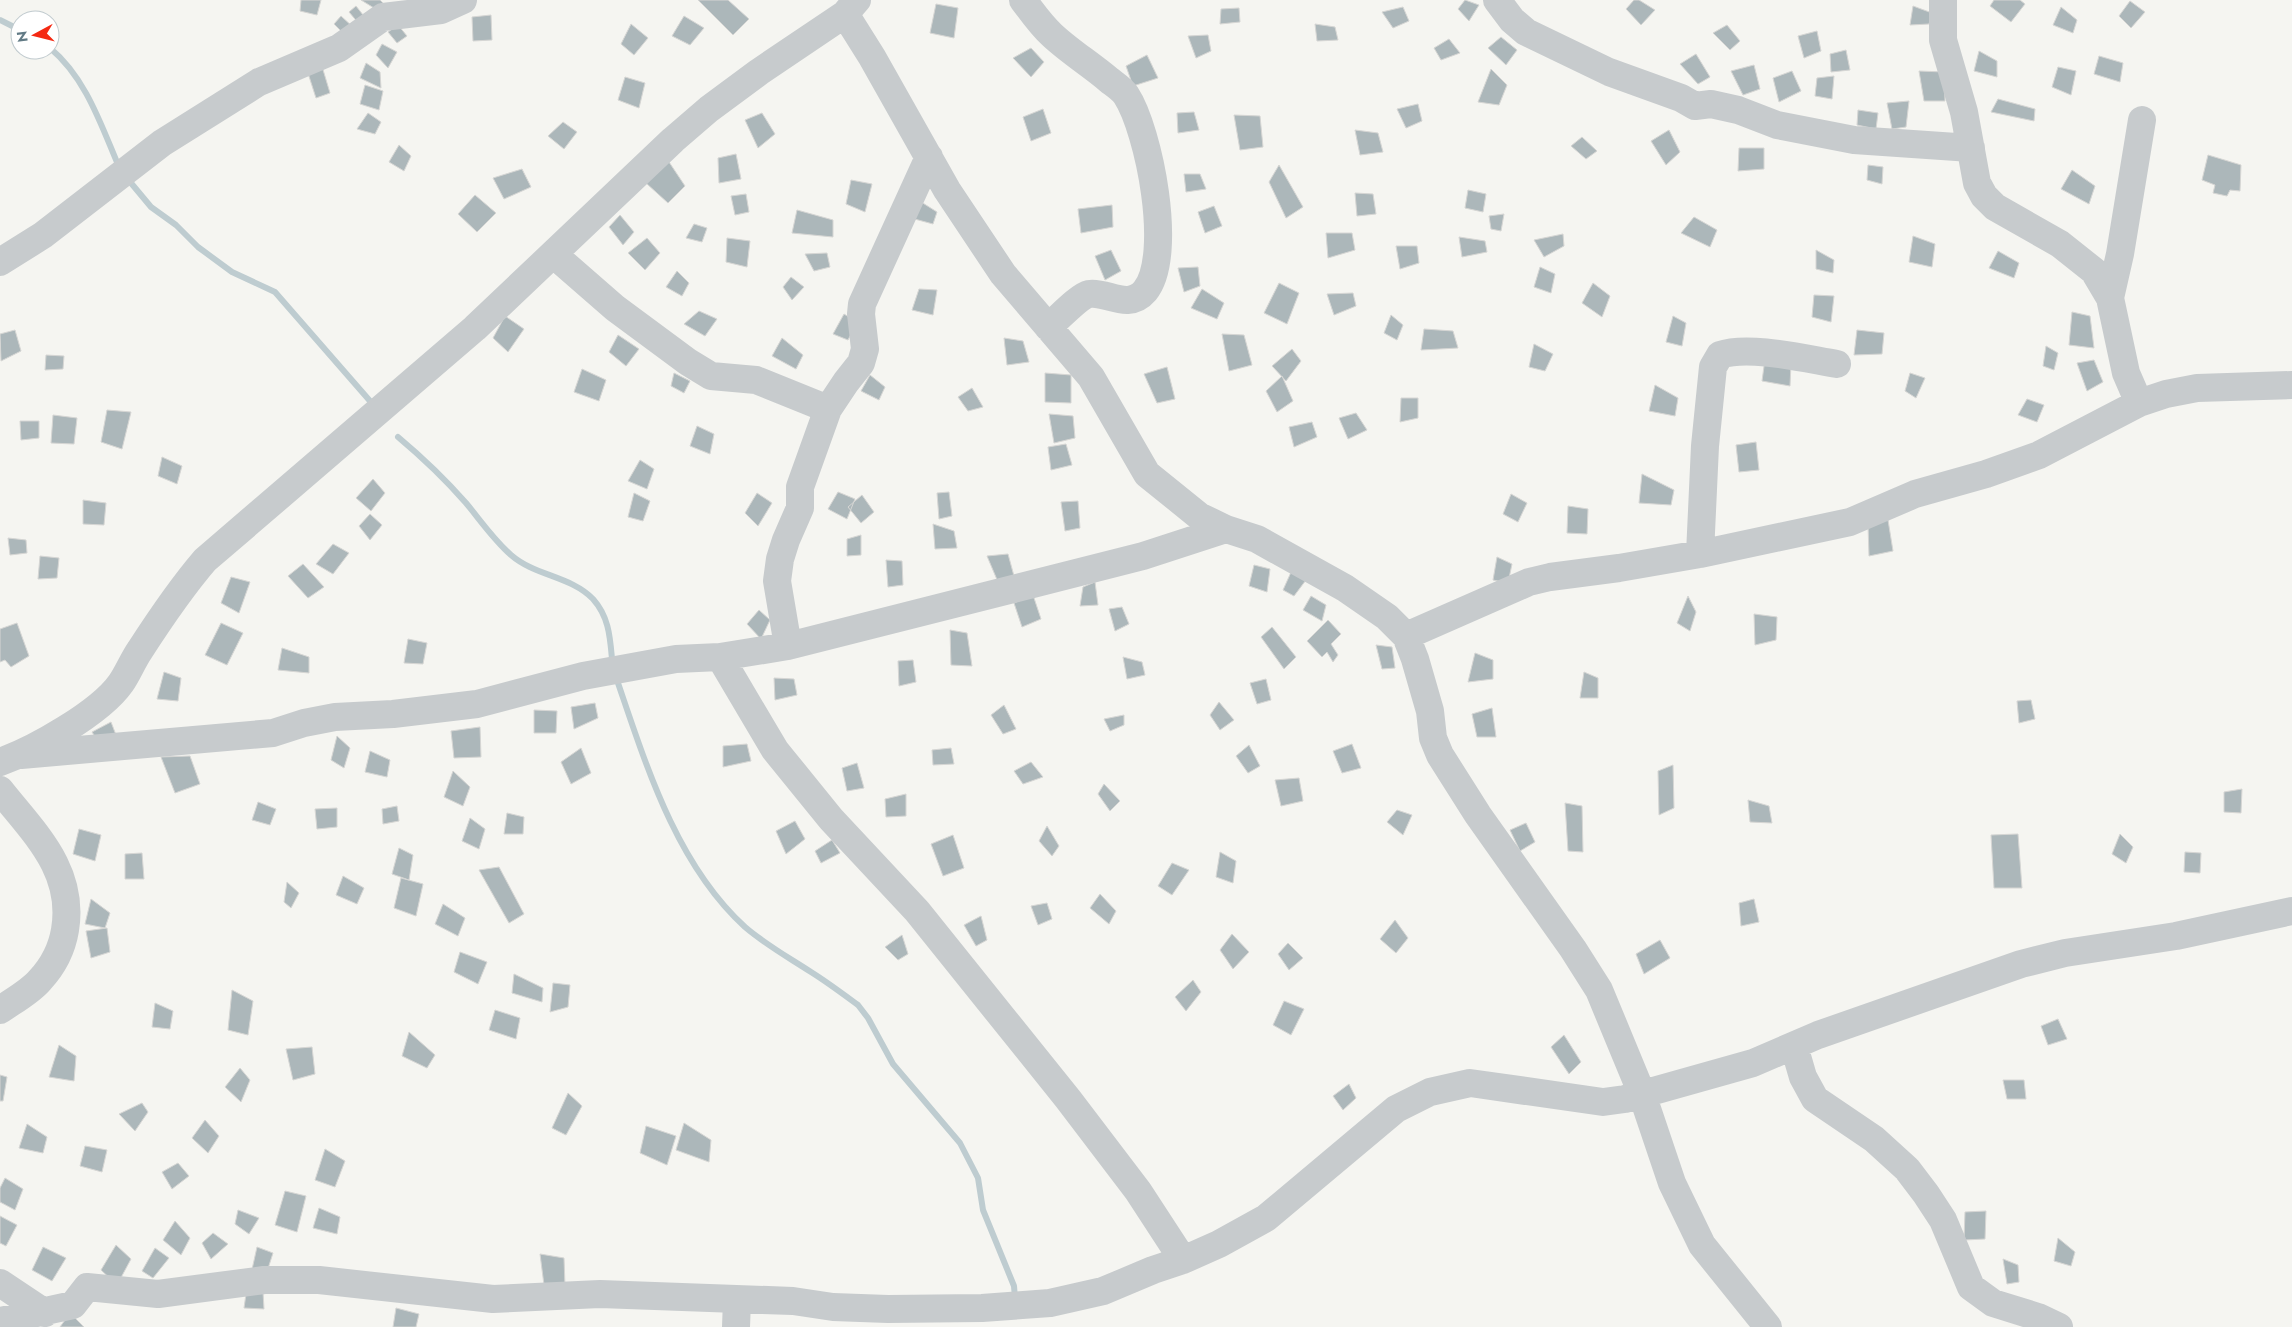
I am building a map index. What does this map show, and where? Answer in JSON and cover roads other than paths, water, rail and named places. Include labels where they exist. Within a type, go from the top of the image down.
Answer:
[{"type":"street","points":[[0,262],[43,235],[162,142],[258,82],[339,48],[371,24],[384,17],[441,10],[463,0]]},
{"type":"street","points":[[1023,0],[1052,35],[1125,93],[1139,120],[1147,151],[1160,243],[1156,268],[1144,292],[1129,300],[1115,300],[1103,294],[1086,294],[1048,327]]},
{"type":"street","points":[[1497,0],[1512,20],[1526,32],[1609,72],[1681,98],[1696,106],[1711,104],[1729,108],[1777,125],[1854,140],[1971,148]]},
{"type":"street","points":[[1943,0],[1943,40],[1964,112],[1977,183],[1984,196],[1995,207],[2060,244],[2094,270],[2110,298],[2126,373],[2139,403]]},
{"type":"street","points":[[11,758],[98,706],[120,684],[183,585],[205,560],[475,328],[709,109],[851,7],[872,57],[947,190],[1002,274],[1091,378],[1147,474],[1199,516],[1226,529],[1257,539],[1345,588],[1388,617],[1406,636],[1416,659],[1430,711],[1433,738],[1440,755],[1478,815],[1573,949],[1598,990],[1642,1094],[1672,1183],[1702,1245],[1768,1327]]},
{"type":"street","points":[[2110,298],[2120,254],[2142,120]]},
{"type":"street","points":[[788,646],[777,581],[780,560],[800,508],[800,487],[828,409],[861,363],[865,350],[861,314],[862,304],[928,157]]},
{"type":"street","points":[[553,254],[615,308],[688,362],[711,376],[756,380],[828,409]]},
{"type":"street","points":[[1700,554],[1705,446],[1713,367],[1720,354],[1730,351],[1772,354],[1837,364]]},
{"type":"street","points":[[1406,636],[1529,582],[1700,554],[1850,522],[1915,494],[2039,456],[2139,403],[2197,388],[2292,385]]},
{"type":"street","points":[[11,758],[273,734],[304,723],[335,717],[477,704],[583,676],[676,659],[720,657],[788,646],[1142,556],[1226,529]]},
{"type":"street","points":[[720,657],[775,750],[831,820],[917,911],[1068,1099],[1138,1191],[1183,1260]]},
{"type":"street","points":[[0,790],[37,833],[57,866],[69,909],[63,944],[40,981],[0,1010]]},
{"type":"street","points":[[0,1321],[45,1313],[73,1305],[87,1287],[158,1294],[264,1280],[319,1280],[493,1300],[600,1294],[793,1301],[834,1307],[888,1309],[982,1308],[1050,1303],[1103,1291],[1153,1270],[1183,1260],[1219,1244],[1266,1218],[1396,1109],[1430,1092],[1470,1083],[1603,1102],[1625,1100],[1753,1063],[1911,1001],[2021,964],[2065,953],[2176,936],[2292,912]]},
{"type":"street","points":[[1794,1046],[1803,1076],[1815,1099],[1874,1139],[1907,1169],[1926,1194],[1943,1220],[1971,1287],[1993,1303],[2038,1317],[2059,1327]]},
{"type":"street","points":[[0,1282],[45,1313]]},
{"type":"street","points":[[736,1327],[737,1300]]},
{"type":"waterway","points":[[0,20],[10,25]]},
{"type":"waterway","points":[[60,57],[83,88],[99,119],[119,167]]},
{"type":"waterway","points":[[126,177],[151,207],[176,225],[198,247],[232,272],[275,292],[370,401]]},
{"type":"waterway","points":[[398,437],[450,486],[511,555],[531,568],[574,585],[593,599],[606,620],[612,659]]},
{"type":"waterway","points":[[618,683],[653,781],[667,814],[701,875],[721,902],[745,927],[858,1005],[868,1018],[893,1064],[960,1143],[978,1178],[983,1210],[1014,1286],[1015,1298]]}]
